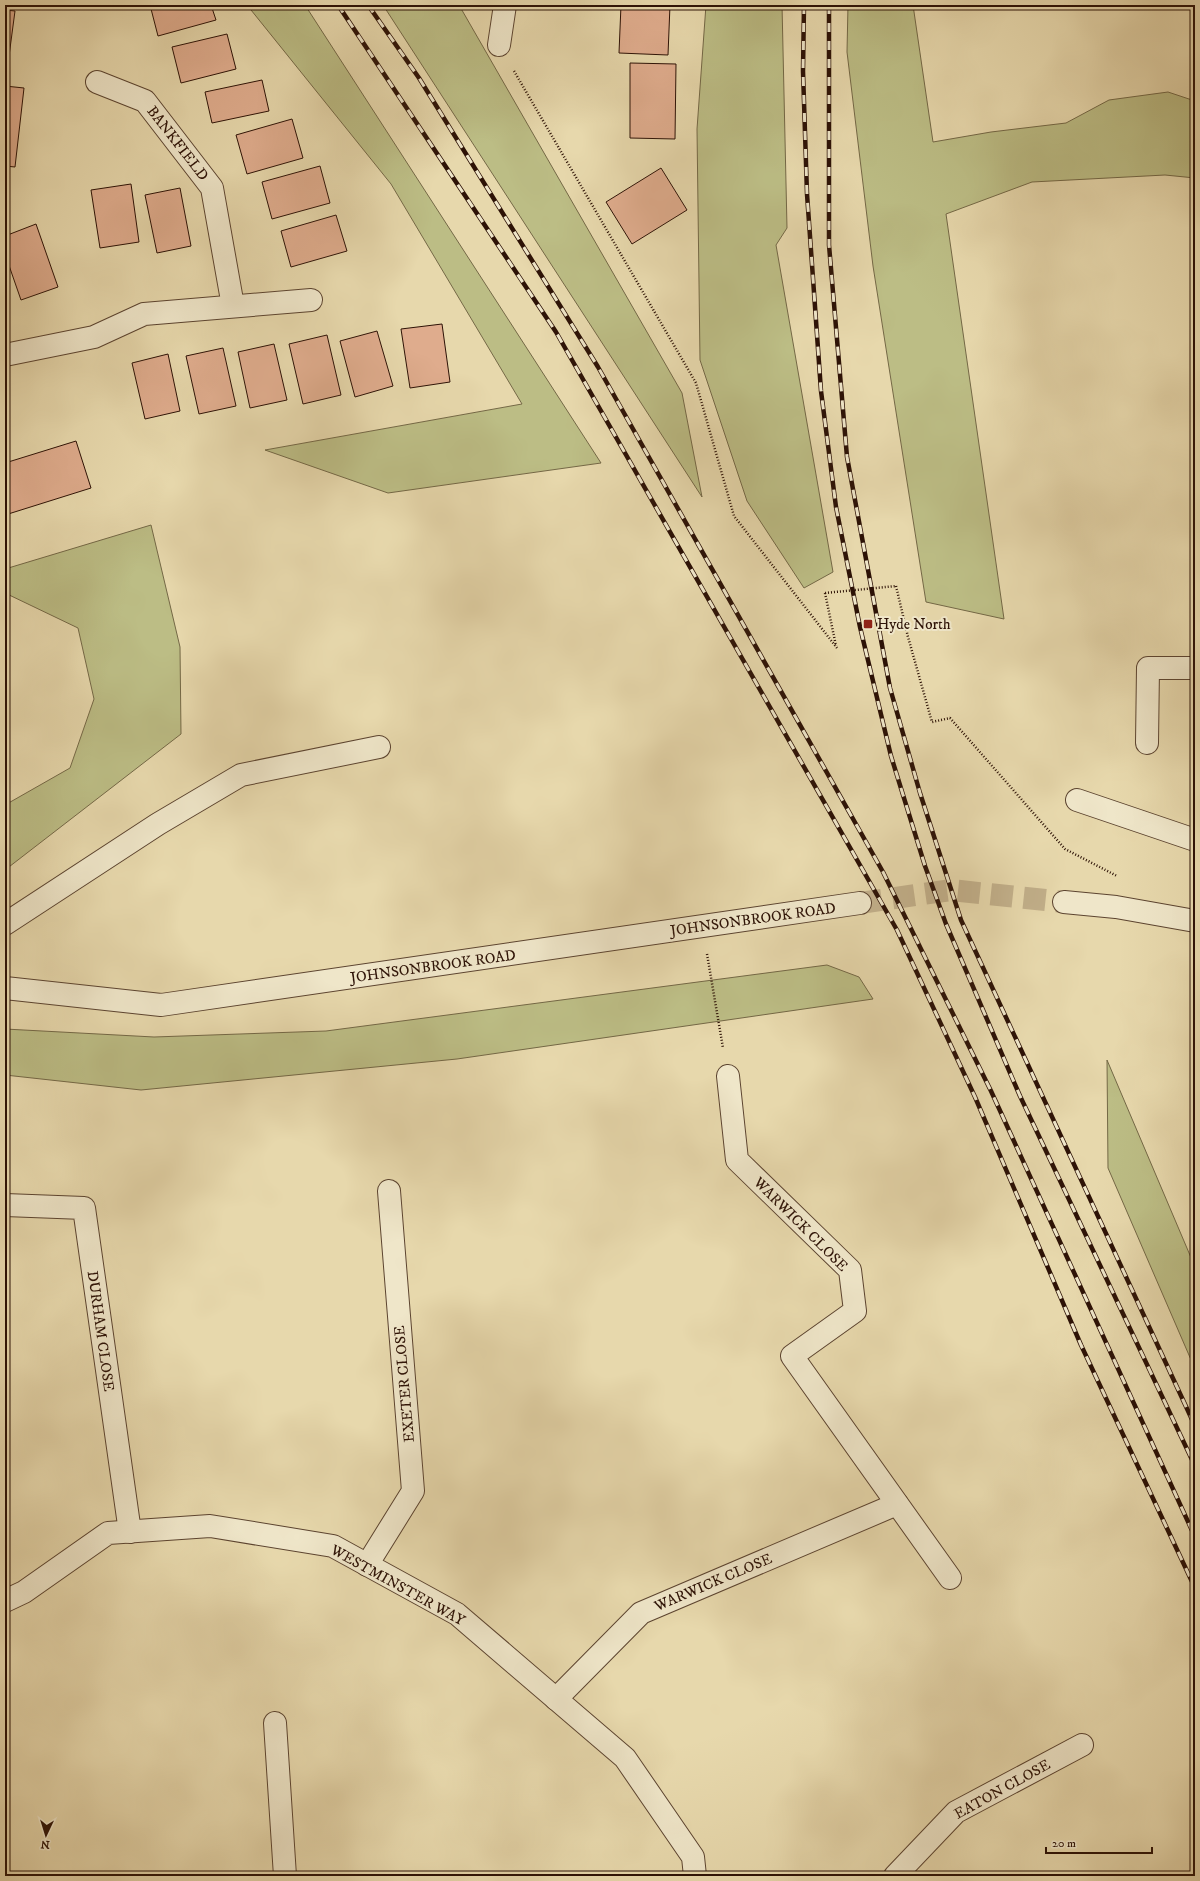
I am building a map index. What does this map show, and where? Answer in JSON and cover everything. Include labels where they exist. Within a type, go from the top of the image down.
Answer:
[{"type":"street","points":[[499,45],[505,5]]},
{"type":"street","name":"BANKFIELD","points":[[97,82],[145,101],[212,188],[233,306]]},
{"type":"street","points":[[5,355],[94,337],[144,314],[311,300]]},
{"type":"street","points":[[1147,743],[1148,668],[1195,668]]},
{"type":"street","points":[[5,924],[158,824],[241,775],[379,748]]},
{"type":"street","points":[[1077,800],[1195,840]]},
{"type":"street","points":[[1064,902],[1116,907],[1195,921]]},
{"type":"street","name":"JOHNSONBROOK ROAD","points":[[5,988],[161,1006],[860,903]]},
{"type":"street","name":"WARWICK CLOSE","points":[[728,1076],[737,1160],[850,1270],[855,1311],[792,1356],[950,1578]]},
{"type":"street","name":"EXETER CLOSE","points":[[367,1564],[413,1491],[389,1191]]},
{"type":"street","name":"DURHAM CLOSE","points":[[5,1205],[84,1208],[130,1532]]},
{"type":"street","name":"WARWICK CLOSE","points":[[556,1699],[641,1613],[897,1504]]},
{"type":"street","name":"WESTMINSTER WAY","points":[[5,1601],[24,1592],[108,1533],[210,1526],[334,1546],[457,1614],[625,1758],[693,1857],[695,1876]]},
{"type":"street","points":[[275,1723],[285,1876]]},
{"type":"street","name":"EATON CLOSE","points":[[895,1876],[956,1812],[1082,1746]]},
{"type":"path","points":[[499,45],[696,383],[734,516],[837,648],[825,593],[896,586],[908,637],[932,722],[950,718],[1065,849],[1118,876],[1120,881]]},
{"type":"path","points":[[702,926],[728,1076]]},
{"type":"green space","points":[[247,5],[305,5],[601,463],[388,493],[265,450],[522,404],[391,184]]},
{"type":"green space","points":[[383,5],[459,5],[682,393],[702,497]]},
{"type":"green space","points":[[706,5],[782,5],[787,228],[776,245],[833,572],[804,588],[747,501],[700,360],[697,129]]},
{"type":"green space","points":[[848,5],[913,5],[933,142],[991,132],[1066,123],[1109,100],[1168,92],[1195,101],[1195,178],[1165,175],[1032,182],[946,214],[1004,619],[926,602],[873,266],[847,52]]},
{"type":"green space","points":[[151,525],[180,647],[181,734],[5,870],[5,805],[70,768],[94,699],[78,628],[5,593],[5,569]]},
{"type":"green space","points":[[827,965],[859,977],[873,999],[457,1059],[141,1090],[5,1075],[5,1029],[154,1037],[326,1031]]},
{"type":"green space","points":[[1107,1060],[1195,1267],[1195,1369],[1108,1168]]},
{"type":"building","points":[[150,5],[211,5],[216,20],[158,36]]},
{"type":"building","points":[[621,5],[670,5],[668,55],[619,53]]},
{"type":"building","points":[[5,10],[15,11],[5,86]]},
{"type":"building","points":[[227,34],[236,69],[181,83],[172,47]]},
{"type":"building","points":[[630,63],[676,64],[675,139],[630,138]]},
{"type":"building","points":[[262,80],[269,111],[212,123],[205,92]]},
{"type":"building","points":[[5,86],[24,88],[15,167],[5,166]]},
{"type":"building","points":[[292,119],[303,158],[247,174],[236,135]]},
{"type":"building","points":[[320,166],[330,203],[272,219],[262,182]]},
{"type":"building","points":[[661,168],[687,210],[632,244],[606,202]]},
{"type":"building","points":[[131,184],[139,242],[100,248],[91,190]]},
{"type":"building","points":[[180,188],[191,246],[157,253],[145,195]]},
{"type":"building","points":[[336,215],[347,251],[291,267],[281,231]]},
{"type":"building","points":[[36,224],[58,287],[21,300],[5,254],[5,236]]},
{"type":"building","points":[[442,324],[450,382],[410,388],[401,329]]},
{"type":"building","points":[[377,331],[393,386],[355,397],[340,341]]},
{"type":"building","points":[[327,335],[341,395],[303,404],[289,344]]},
{"type":"building","points":[[274,344],[287,400],[250,408],[238,352]]},
{"type":"building","points":[[223,348],[236,406],[199,414],[186,356]]},
{"type":"building","points":[[168,354],[180,411],[145,419],[132,363]]},
{"type":"building","points":[[76,441],[91,488],[5,515],[5,463]]},
{"type":"tunnel","points":[[860,903],[951,890],[1064,902]]},
{"type":"railway","points":[[338,5],[556,332],[897,930],[975,1097],[1081,1345],[1195,1588]]},
{"type":"railway","points":[[368,5],[419,78],[598,367],[883,872],[991,1091],[1195,1537]]},
{"type":"railway","points":[[804,5],[803,71],[807,194],[821,391],[836,507],[860,627],[891,756],[925,866],[946,924],[1020,1096],[1195,1466]]},
{"type":"railway","points":[[829,5],[829,245],[847,457],[890,688],[920,793],[961,920],[1195,1426]]},
{"type":"place","name":"Hyde North","points":[[868,624]]}]
